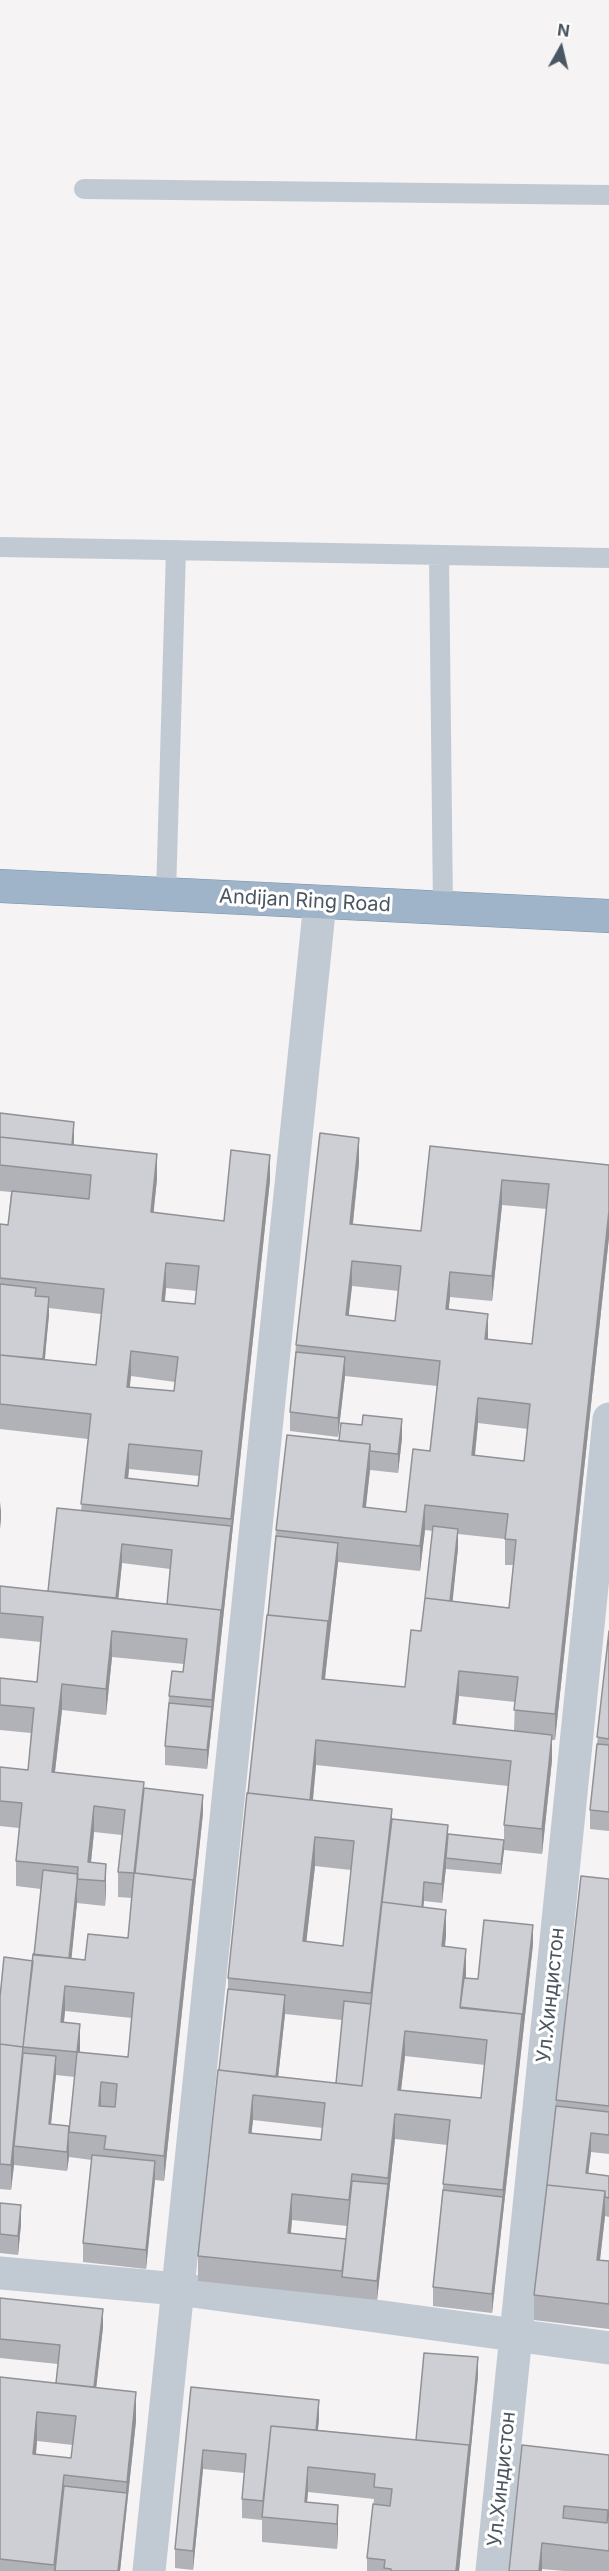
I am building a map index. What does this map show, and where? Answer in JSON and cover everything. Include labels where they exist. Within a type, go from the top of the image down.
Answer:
[{"type":"highway","name":"Andijan Ring Road","points":[[0,886],[609,916]]},
{"type":"street","points":[[149,2571],[320,902]]},
{"type":"street","name":"Ул.Хиндистон","points":[[492,2571],[609,1419]]},
{"type":"street","points":[[0,2273],[178,2289],[609,2348]]},
{"type":"lane","points":[[84,189],[609,195]]},
{"type":"lane","points":[[0,547],[609,558]]},
{"type":"lane","points":[[166,894],[176,550]]},
{"type":"lane","points":[[439,555],[442,908]]},
{"type":"building","points":[[0,1113],[74,1122],[72,1145],[0,1137]]},
{"type":"building","points":[[320,1133],[359,1138],[350,1224],[421,1231],[430,1146],[609,1165],[609,1211],[555,1714],[514,1710],[518,1677],[459,1671],[453,1724],[552,1735],[542,1829],[504,1825],[511,1761],[316,1740],[310,1800],[248,1793],[267,1615],[328,1621],[322,1679],[405,1687],[411,1630],[421,1631],[425,1598],[509,1608],[516,1540],[505,1539],[508,1514],[425,1505],[420,1546],[276,1530],[287,1435],[370,1444],[363,1507],[406,1512],[413,1449],[430,1451],[440,1361],[296,1345]],"holes":[[[502,1180],[549,1184],[532,1344],[485,1339],[488,1314],[446,1309],[450,1272],[492,1276]],[[352,1261],[401,1266],[395,1321],[346,1315]],[[478,1398],[530,1404],[524,1461],[472,1455]]]},
{"type":"building","points":[[0,1137],[157,1154],[151,1212],[224,1221],[231,1150],[270,1155],[231,1519],[81,1504],[91,1414],[0,1404],[0,1355],[96,1365],[104,1289],[0,1278],[0,1224],[8,1225],[12,1191],[89,1199],[91,1175],[0,1165]],"holes":[[[166,1263],[199,1266],[195,1304],[162,1301]],[[131,1351],[178,1357],[174,1391],[127,1387]],[[129,1444],[202,1451],[198,1486],[125,1478]]]},
{"type":"building","points":[[0,1284],[36,1288],[35,1296],[49,1297],[43,1359],[0,1355]]},
{"type":"building","points":[[296,1352],[345,1357],[338,1418],[290,1412]]},
{"type":"building","points":[[363,1415],[402,1419],[398,1454],[370,1451],[370,1444],[339,1441],[341,1423],[362,1425]]},
{"type":"building","points":[[57,1508],[231,1526],[221,1616],[221,1610],[167,1604],[172,1550],[122,1544],[116,1598],[48,1591]]},
{"type":"building","points":[[433,1526],[458,1529],[450,1601],[425,1598]]},
{"type":"building","points":[[276,1536],[338,1543],[328,1628],[328,1621],[268,1615]]},
{"type":"building","points":[[0,1586],[221,1610],[212,1700],[169,1696],[172,1671],[183,1672],[187,1639],[112,1631],[106,1689],[62,1684],[52,1772],[144,1782],[134,1873],[118,1872],[125,1810],[94,1806],[88,1862],[106,1864],[105,1881],[77,1879],[78,1867],[16,1861],[22,1803],[0,1801],[0,1767],[28,1770],[34,1708],[0,1705],[0,1678],[37,1682],[43,1617],[0,1613]]},
{"type":"building","points":[[609,1631],[609,1739],[597,1737]]},
{"type":"building","points":[[169,1703],[212,1707],[207,1750],[165,1746]]},
{"type":"building","points":[[597,1744],[609,1745],[609,1812],[590,1810]]},
{"type":"building","points":[[144,1788],[203,1795],[193,1886],[193,1880],[135,1873]]},
{"type":"building","points":[[247,1793],[392,1809],[371,1993],[228,1978]],"holes":[[[315,1837],[354,1841],[343,1946],[303,1941]]]},
{"type":"building","points":[[392,1819],[448,1825],[442,1884],[424,1882],[422,1907],[382,1902]]},
{"type":"building","points":[[448,1834],[504,1840],[501,1864],[446,1858]]},
{"type":"building","points":[[43,1870],[78,1874],[69,1958],[34,1955]]},
{"type":"building","points":[[134,1873],[193,1880],[164,2156],[104,2149],[106,2136],[69,2132],[77,2052],[23,2047],[33,1954],[85,1960],[88,1934],[128,1938]],"holes":[[[65,1986],[134,1993],[128,2057],[77,2052],[80,2024],[61,2022]],[[101,2082],[117,2084],[115,2107],[99,2106]]]},
{"type":"building","points":[[581,1876],[609,1879],[609,2106],[556,2100]]},
{"type":"building","points":[[382,1902],[446,1910],[442,1946],[466,1949],[460,2007],[522,2014],[503,2190],[443,2184],[450,2120],[395,2114],[388,2178],[352,2174],[349,2200],[292,2194],[288,2233],[346,2239],[342,2271],[198,2256],[218,2070],[362,2086]],"holes":[[[405,2031],[487,2040],[481,2098],[398,2090]],[[253,2095],[325,2103],[321,2140],[249,2133]]]},
{"type":"building","points":[[484,1920],[533,1925],[522,2021],[522,2014],[460,2008],[464,1978],[478,1979]]},
{"type":"building","points":[[4,1957],[33,1961],[23,2047],[0,2044],[0,1997]]},
{"type":"building","points":[[228,1989],[285,1995],[276,2077],[219,2070]]},
{"type":"building","points":[[344,2001],[371,2004],[362,2086],[336,2083]]},
{"type":"building","points":[[0,2044],[23,2047],[11,2165],[0,2164]]},
{"type":"building","points":[[23,2053],[56,2056],[49,2124],[69,2126],[67,2152],[14,2146]]},
{"type":"building","points":[[556,2106],[609,2112],[609,2135],[591,2133],[586,2173],[609,2176],[609,2198],[605,2197],[605,2191],[547,2185]]},
{"type":"building","points":[[92,2155],[155,2161],[146,2250],[83,2243]]},
{"type":"building","points":[[352,2181],[388,2184],[377,2281],[342,2277]]},
{"type":"building","points":[[547,2185],[605,2191],[597,2260],[609,2261],[609,2304],[534,2295]]},
{"type":"building","points":[[443,2190],[503,2197],[492,2294],[433,2287]]},
{"type":"building","points":[[0,2203],[21,2205],[18,2236],[0,2234]]},
{"type":"building","points":[[0,2298],[103,2309],[94,2387],[56,2383],[60,2345],[0,2339]]},
{"type":"building","points":[[424,2353],[478,2357],[469,2452],[469,2445],[416,2440]]},
{"type":"building","points":[[0,2377],[136,2392],[127,2482],[64,2475],[54,2565],[0,2559]],"holes":[[[37,2412],[76,2416],[71,2458],[33,2454]]]},
{"type":"building","points":[[191,2387],[319,2400],[316,2430],[271,2426],[263,2501],[242,2499],[246,2454],[203,2450],[193,2551],[175,2549]]},
{"type":"building","points":[[271,2426],[469,2445],[456,2571],[391,2571],[391,2569],[384,2568],[385,2560],[367,2558],[373,2504],[390,2506],[392,2489],[374,2487],[375,2474],[308,2467],[305,2502],[338,2505],[337,2524],[262,2517]]},
{"type":"building","points":[[522,2445],[609,2455],[609,2551],[542,2543],[539,2571],[509,2571]],"holes":[[[564,2506],[608,2510],[607,2523],[563,2518]]]},
{"type":"building","points":[[64,2486],[127,2493],[118,2571],[55,2571]]}]
